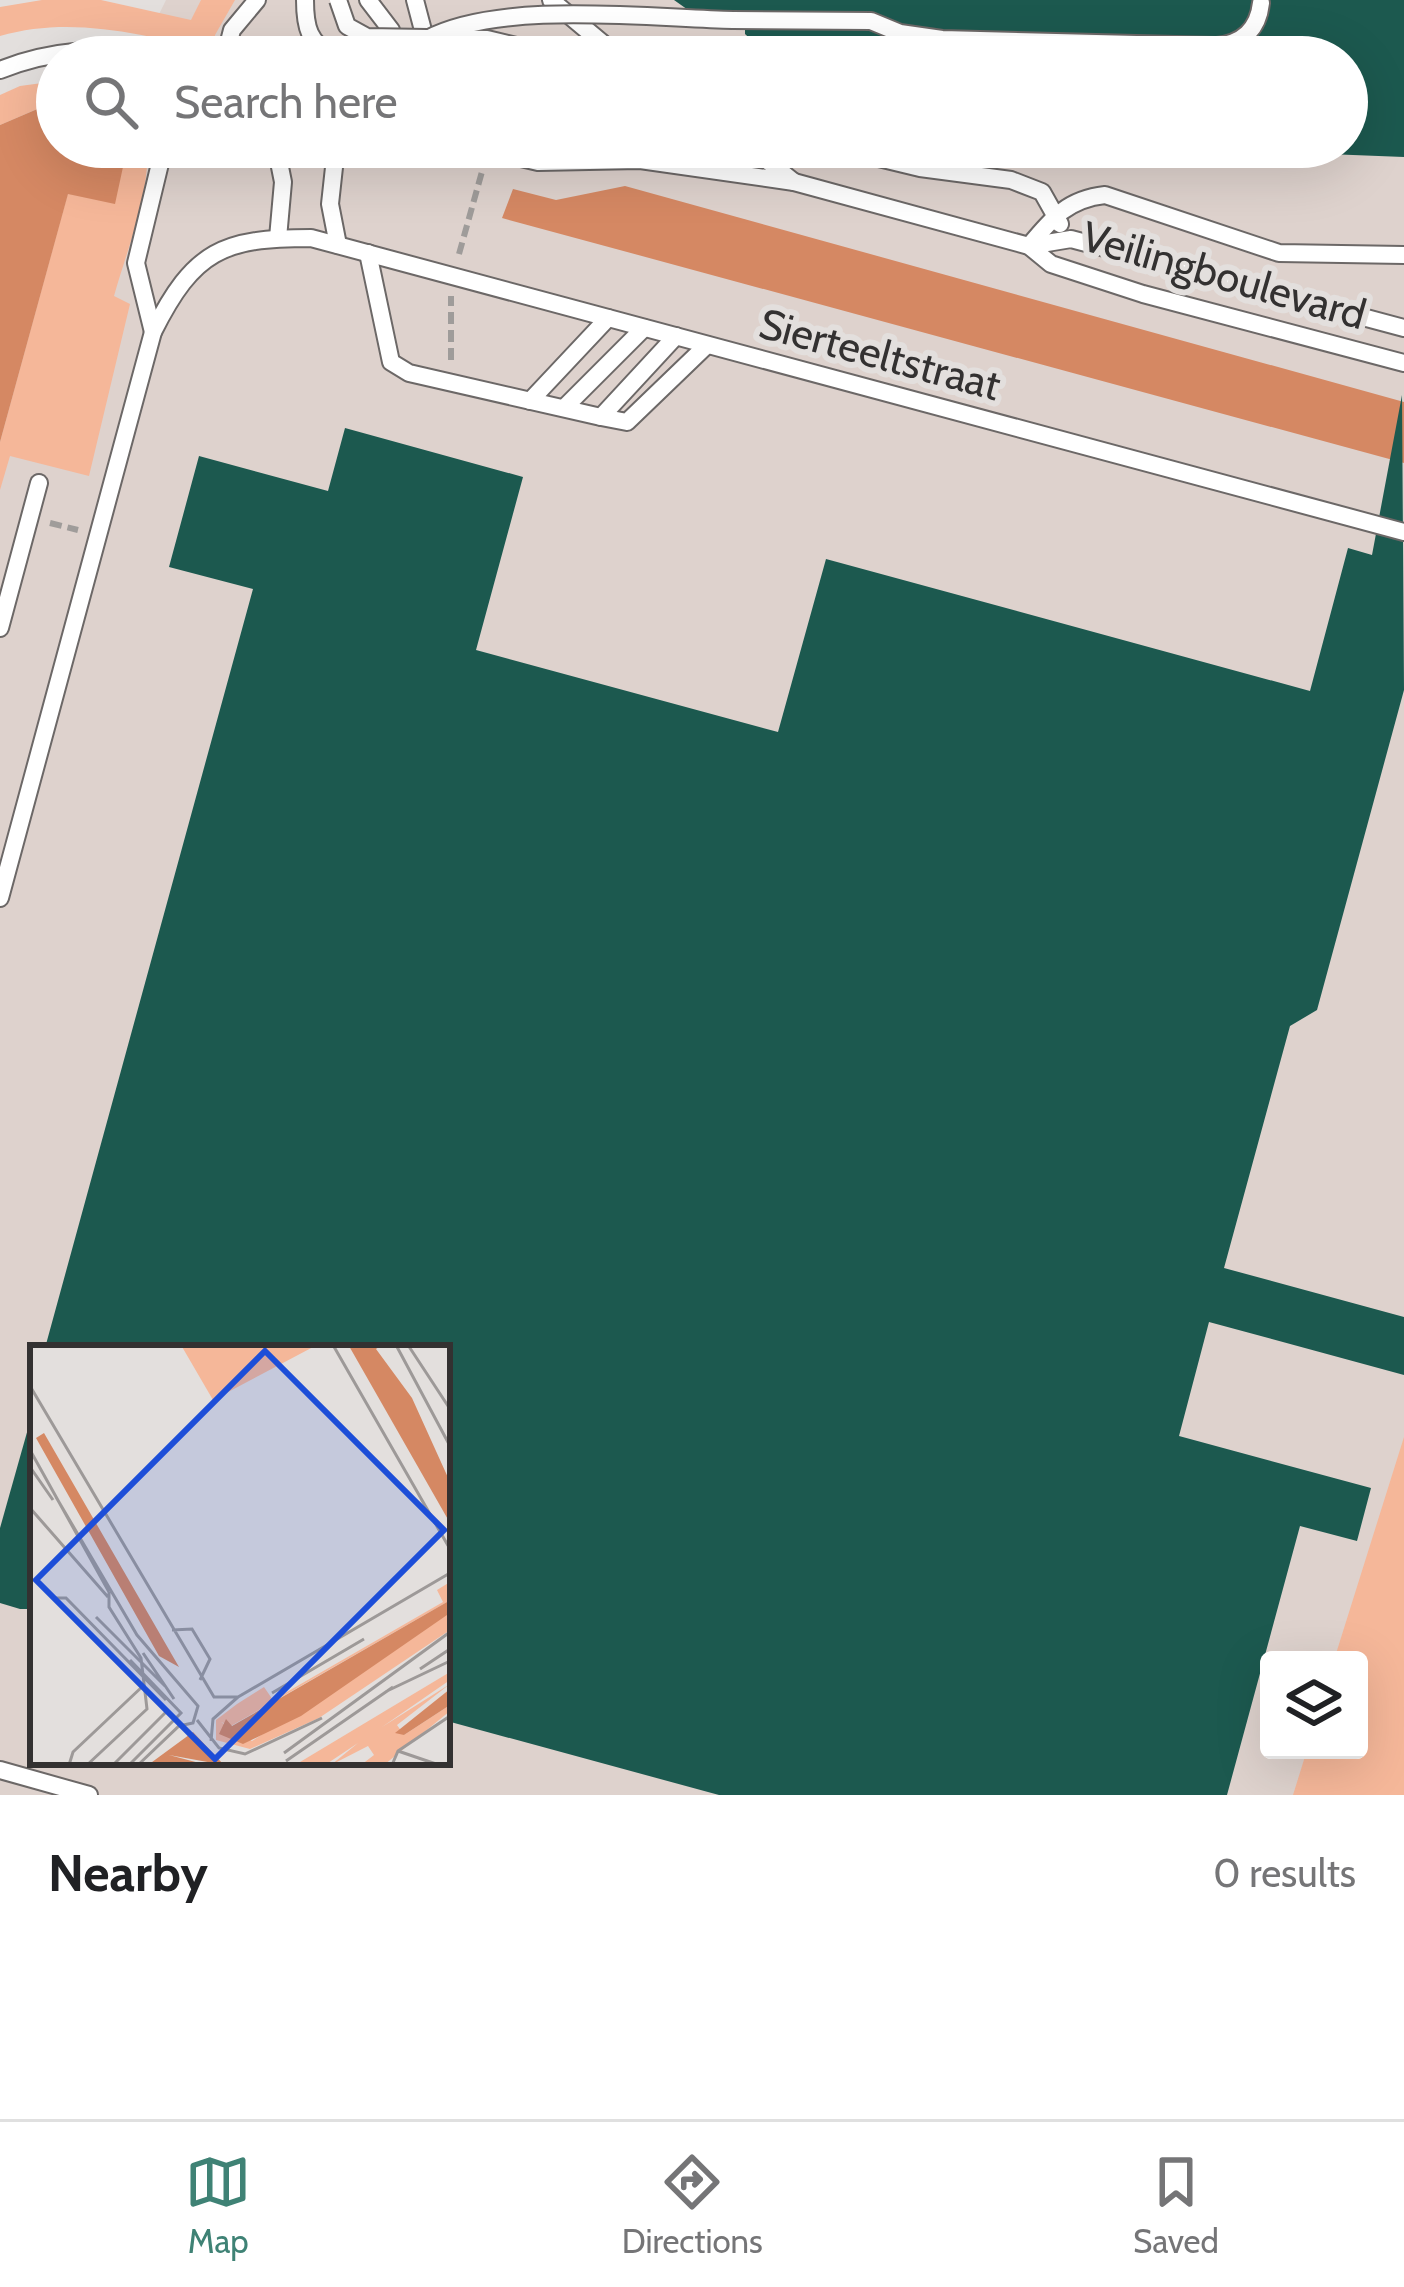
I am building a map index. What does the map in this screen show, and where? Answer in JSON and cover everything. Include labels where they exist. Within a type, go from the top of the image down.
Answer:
[{"type":"lane","points":[[230,36],[257,0]]},
{"type":"lane","points":[[305,0],[310,36]]},
{"type":"lane","points":[[338,0],[347,26],[365,36]]},
{"type":"lane","points":[[415,0],[425,36]]},
{"type":"lane","points":[[551,0],[570,6],[599,36]]},
{"type":"lane","points":[[375,3],[389,36]]},
{"type":"lane","points":[[1244,36],[1252,29],[1261,3]]},
{"type":"lane","points":[[441,36],[451,26],[498,15],[872,21],[905,34],[957,36]]},
{"type":"lane","points":[[0,70],[36,58]]},
{"type":"lane","points":[[153,332],[136,263],[159,168]]},
{"type":"lane","points":[[278,238],[281,168]]},
{"type":"lane","points":[[335,168],[330,204],[338,245]]},
{"type":"lane","name":"Veilingboulevard","points":[[696,168],[794,182],[1029,246],[1051,264],[1143,294],[1404,363]]},
{"type":"lane","name":"Veilingboulevard","points":[[777,168],[794,182]]},
{"type":"lane","points":[[920,168],[1011,180],[1042,192],[1071,239]]},
{"type":"lane","points":[[1029,246],[1054,215],[1078,198],[1105,195],[1279,254],[1404,255]]},
{"type":"lane","name":"Sierteeltstraat","points":[[0,898],[153,332],[203,259],[248,237],[338,245],[1404,532]]},
{"type":"lane","name":"Veilingboulevard","points":[[1029,246],[1071,239],[1404,328]]},
{"type":"lane","points":[[368,253],[391,362],[409,373],[627,422],[706,344]]},
{"type":"lane","points":[[530,401],[608,318]]},
{"type":"lane","points":[[564,408],[644,328]]},
{"type":"lane","points":[[601,417],[676,336]]},
{"type":"lane","points":[[0,628],[39,483]]},
{"type":"lane","points":[[0,1770],[88,1795]]},
{"type":"path","points":[[29,518],[99,536]]},
{"type":"shaded area","points":[[42,0],[101,0],[191,20],[201,0],[235,0],[215,36],[148,36],[54,27],[0,36],[0,7]]},
{"type":"shaded area","points":[[166,0],[1404,0],[1404,1795],[0,1795],[0,284],[70,168],[1368,168],[1368,36],[148,36]]},
{"type":"shaded area","points":[[36,84],[36,110],[0,125],[0,95]]},
{"type":"shaded area","points":[[36,110],[36,168],[123,168],[115,204],[68,194],[0,442],[0,125]]},
{"type":"shaded area","points":[[121,168],[147,168],[114,296],[130,304],[89,476],[10,456],[0,490],[0,442],[68,193]]},
{"type":"shaded area","points":[[625,186],[1404,402],[1404,463],[502,218],[513,189],[556,200]]},
{"type":"shaded area","points":[[1404,1437],[1404,1795],[1293,1795],[1304,1759],[1368,1759],[1368,1651],[1337,1651]]},
{"type":"building","points":[[674,0],[1404,0],[1404,157],[1368,156],[1368,36],[747,36],[745,18],[698,17]]},
{"type":"building","points":[[1402,395],[1404,690],[1317,1010],[1290,1026],[1224,1268],[1404,1317],[1404,1375],[1209,1322],[1179,1436],[1371,1488],[1357,1541],[1300,1526],[1266,1651],[1260,1651],[1260,1673],[1227,1795],[719,1795],[450,1722],[450,1345],[46,1345],[253,589],[169,567],[199,456],[328,491],[345,428],[523,477],[476,650],[778,732],[826,559],[1310,691],[1348,548],[1372,555]]},
{"type":"building","points":[[30,1422],[30,1609],[0,1603],[0,1528]]}]
